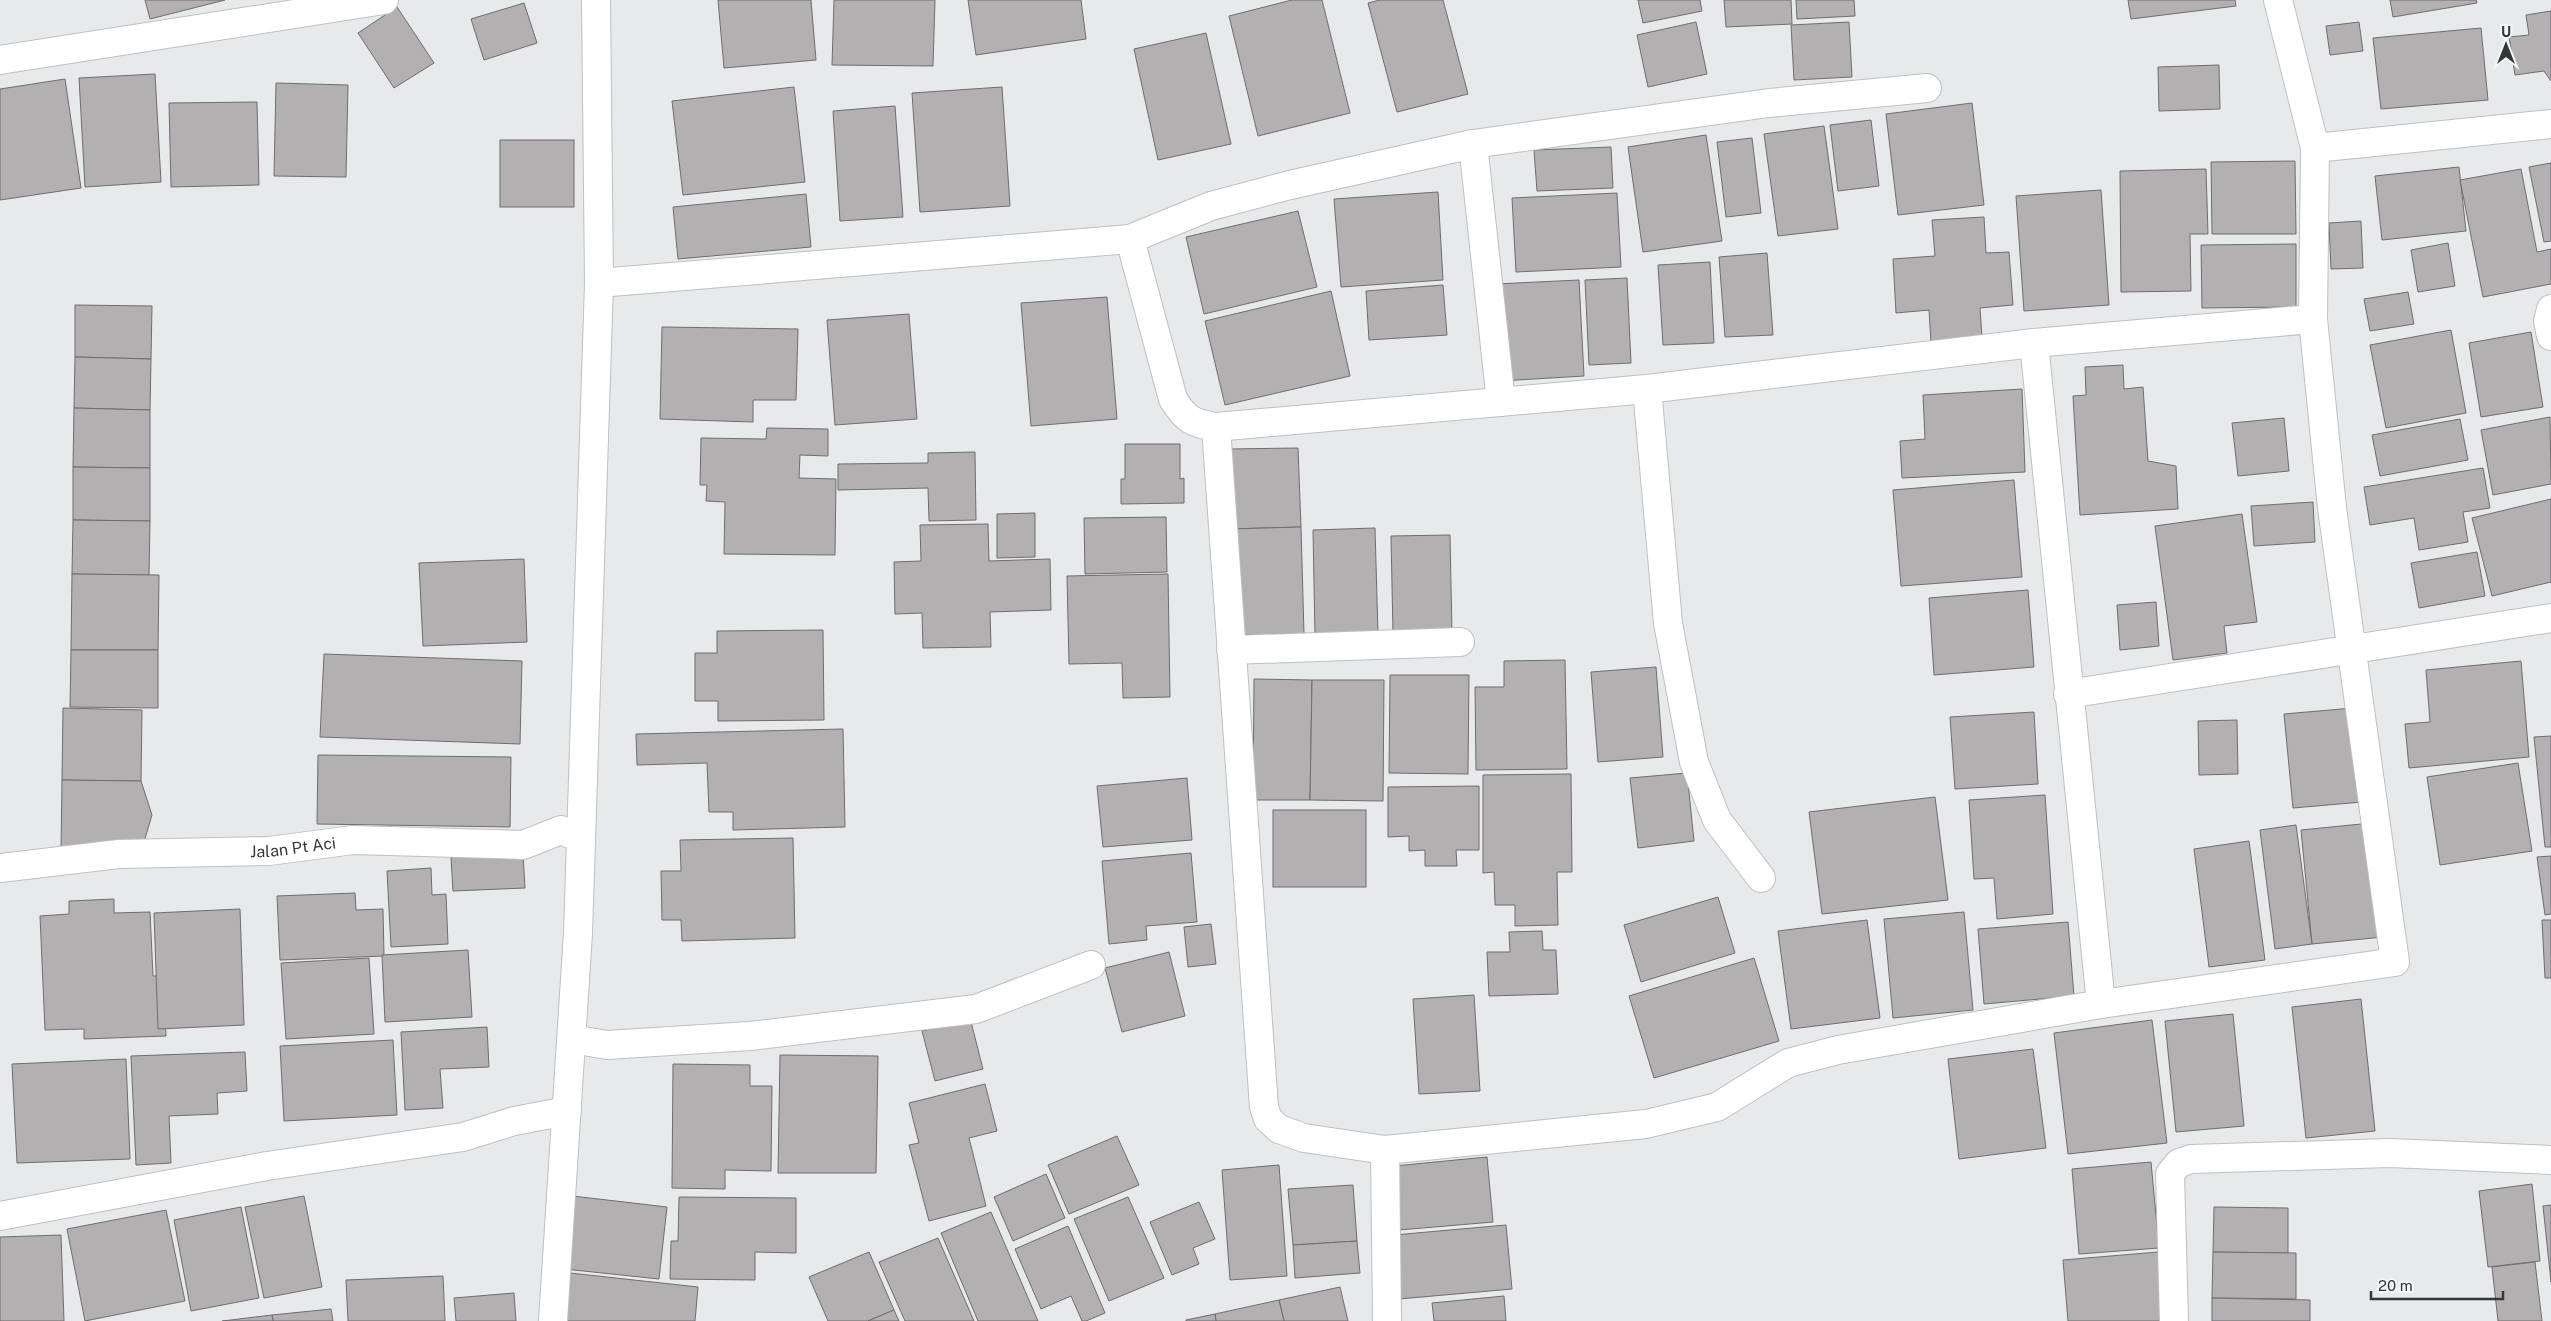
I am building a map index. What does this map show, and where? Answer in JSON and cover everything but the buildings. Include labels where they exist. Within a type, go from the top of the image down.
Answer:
[{"type":"street","points":[[0,60],[384,0]]},
{"type":"street","points":[[553,1321],[572,1040],[571,834],[599,283],[596,0]]},
{"type":"street","points":[[1216,427],[1264,1108],[1268,1119],[1279,1129],[1304,1138],[1385,1150],[1646,1124],[1717,1108],[1788,1063],[1838,1050],[2101,1004],[2394,962],[2332,508],[2313,319],[2315,148],[2278,0]]},
{"type":"street","points":[[599,283],[1130,239],[1211,206],[1290,185],[1473,144],[1769,104],[1927,88]]},
{"type":"street","points":[[2315,148],[2551,124]]},
{"type":"street","points":[[1473,144],[1501,402]]},
{"type":"street","points":[[1130,239],[1173,399],[1180,411],[1193,423],[1216,427],[1647,389],[2034,343],[2313,319]]},
{"type":"street","points":[[2551,308],[2548,321],[2551,336]]},
{"type":"street","points":[[2034,343],[2068,694],[2101,1004]]},
{"type":"street","points":[[1647,389],[1668,623],[1694,762],[1717,820],[1761,878]]},
{"type":"street","points":[[2068,694],[2551,618]]},
{"type":"street","points":[[1231,650],[1460,642]]},
{"type":"street","name":"Jalan Pt Aci","points":[[0,868],[119,854],[269,851],[353,840],[523,845],[571,834]]},
{"type":"street","points":[[572,1040],[607,1045],[750,1036],[976,1010],[1091,965]]},
{"type":"street","points":[[0,1216],[268,1166],[463,1137],[514,1121],[567,1111]]},
{"type":"street","points":[[1385,1150],[1387,1321]]},
{"type":"street","points":[[2174,1321],[2170,1174],[2179,1163],[2191,1159],[2390,1153],[2551,1160]]}]
